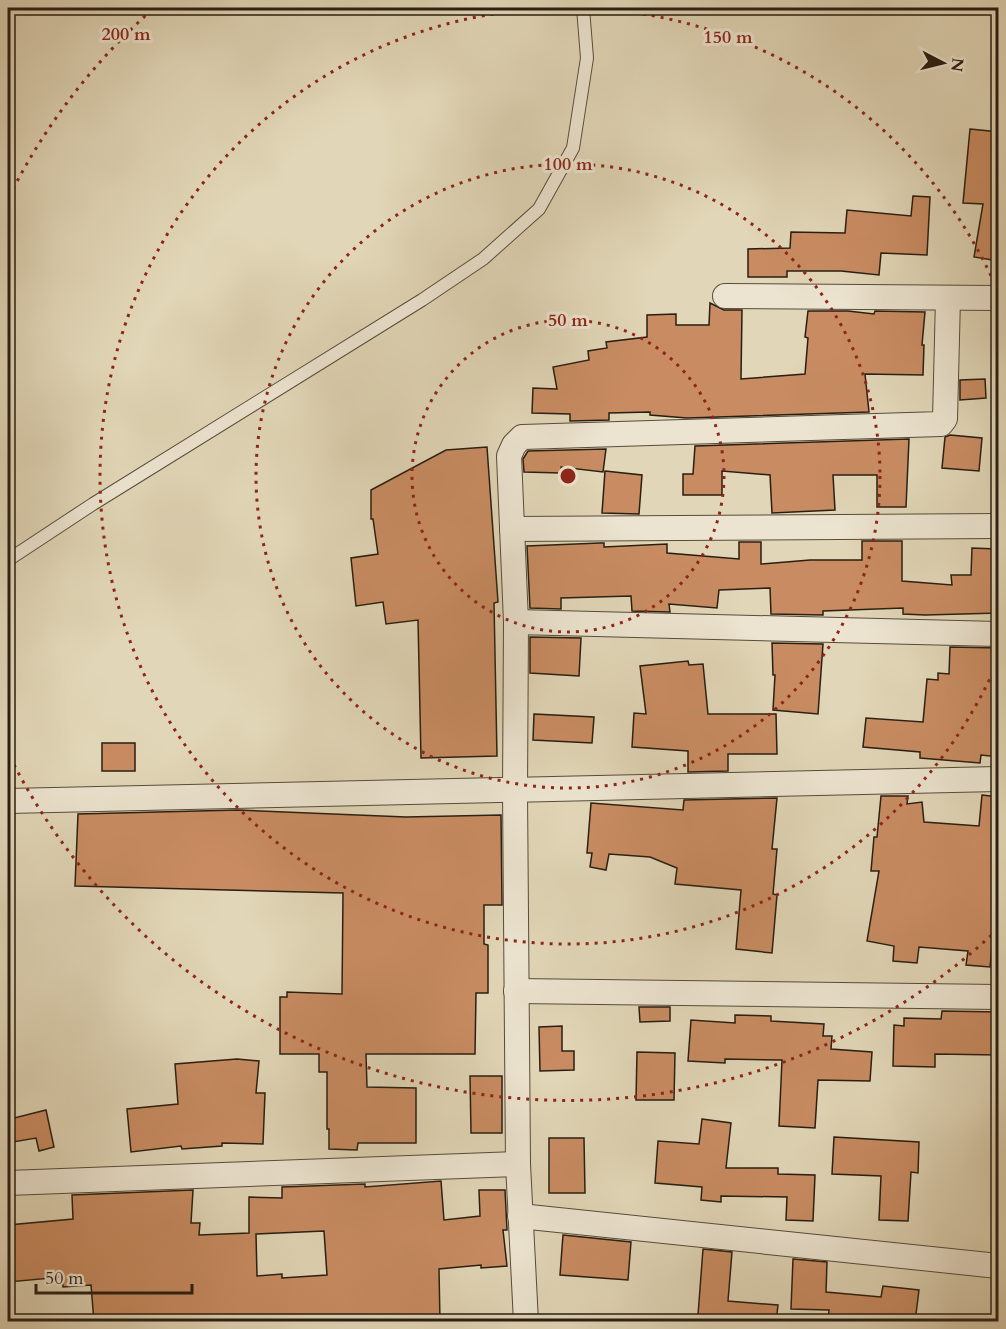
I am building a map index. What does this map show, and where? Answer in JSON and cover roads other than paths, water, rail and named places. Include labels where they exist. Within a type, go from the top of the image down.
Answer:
[{"type":"street","points":[[725,296],[999,298]]},
{"type":"street","points":[[526,1322],[518,1164],[516,622],[509,456],[514,445],[522,437],[941,424],[945,419],[948,298]]},
{"type":"street","points":[[512,529],[999,526]]},
{"type":"street","points":[[516,622],[999,634]]},
{"type":"street","points":[[8,801],[999,779]]},
{"type":"street","points":[[516,991],[999,997]]},
{"type":"street","points":[[8,1182],[518,1164]]},
{"type":"street","points":[[520,1216],[999,1266]]},
{"type":"lane","points":[[8,560],[93,504],[422,300],[483,259],[538,209],[573,148],[587,58],[583,8]]}]
